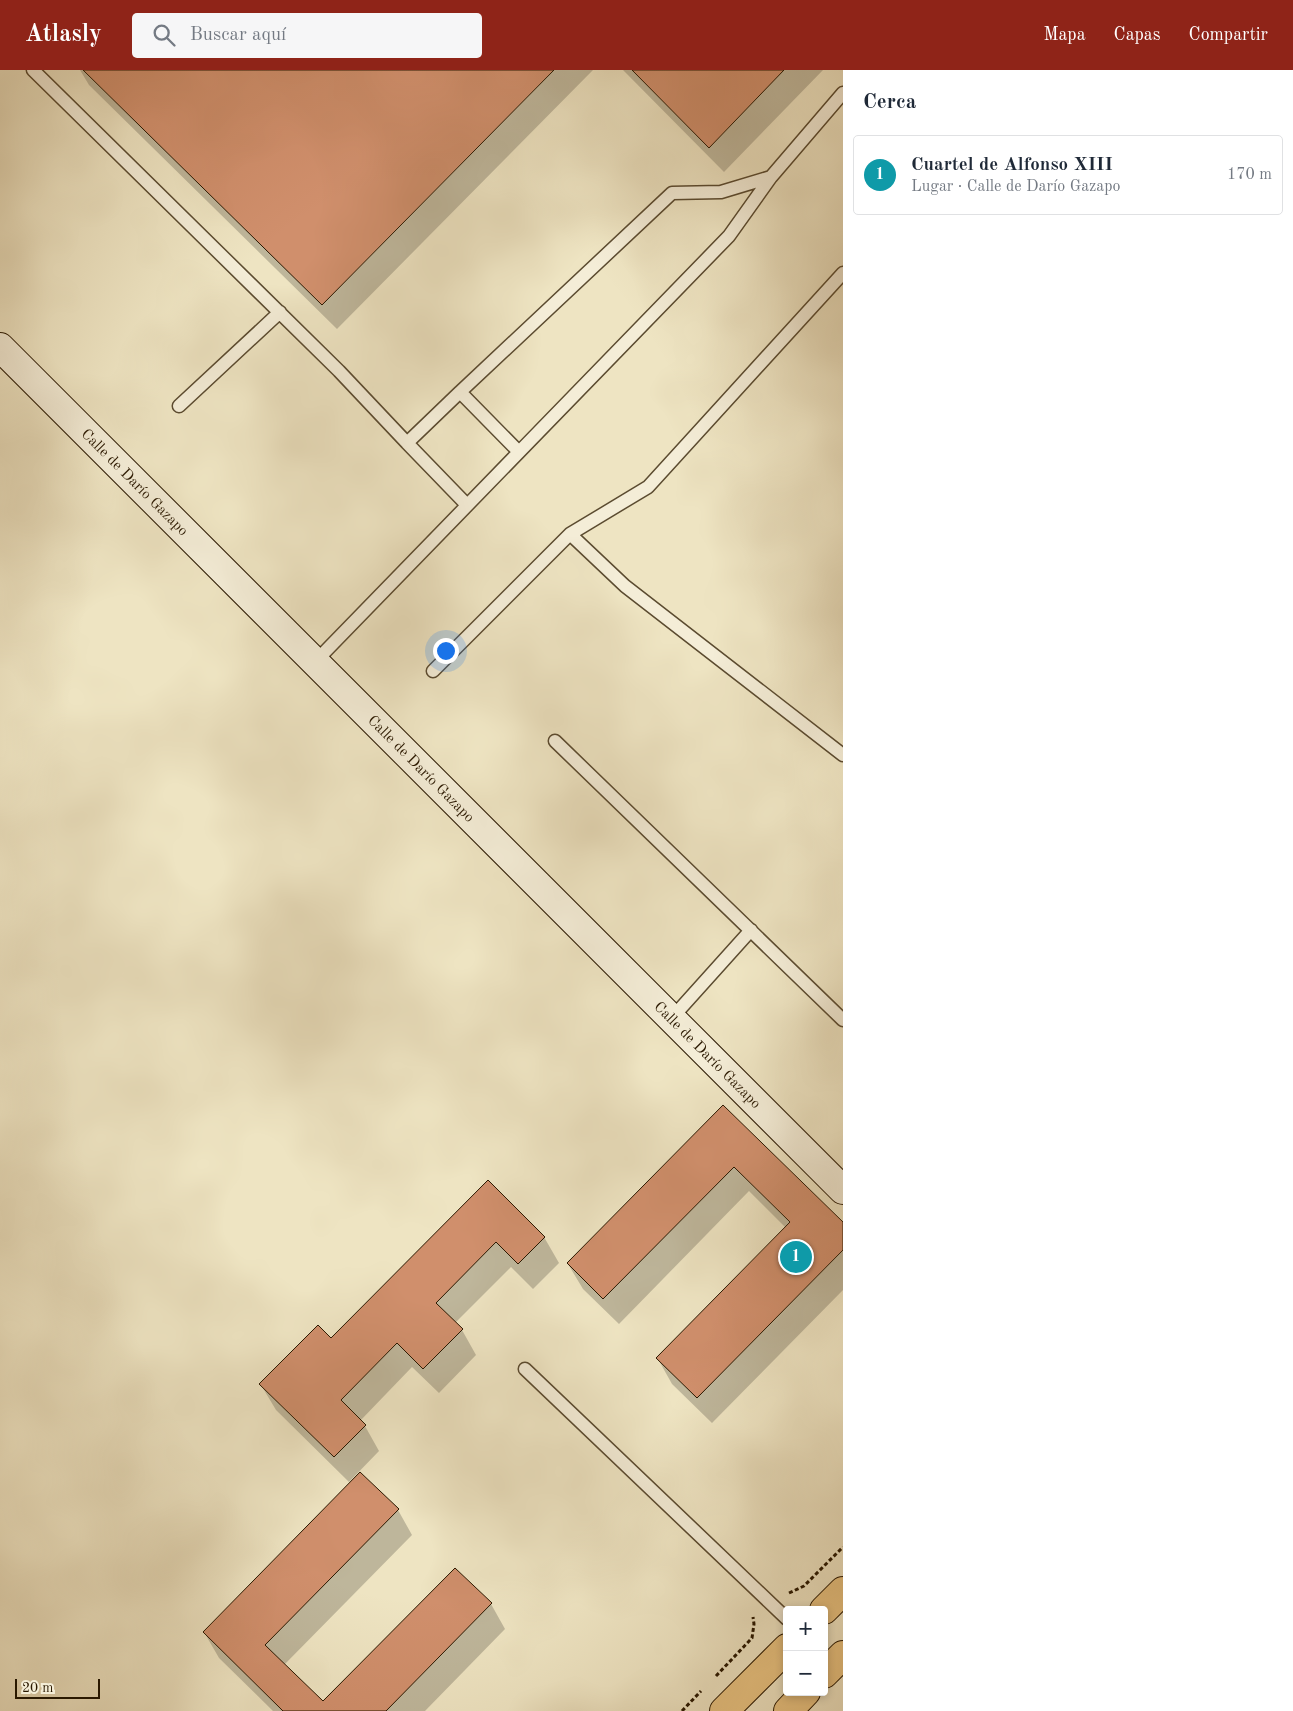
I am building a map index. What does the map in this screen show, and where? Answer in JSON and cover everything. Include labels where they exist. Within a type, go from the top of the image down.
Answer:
[{"type":"highway","points":[[828,1606],[843,1591]]},
{"type":"highway","points":[[724,1711],[784,1651]]},
{"type":"highway","points":[[828,1670],[843,1654]]},
{"type":"highway","points":[[788,1711],[802,1696]]},
{"type":"street","name":"Calle de Darío Gazapo","points":[[0,347],[843,1190]]},
{"type":"lane","points":[[33,70],[339,371],[467,505]]},
{"type":"lane","points":[[315,662],[729,236],[771,178],[843,93]]},
{"type":"lane","points":[[407,443],[672,193],[721,192],[771,178]]},
{"type":"lane","points":[[434,671],[570,534],[648,487],[843,273]]},
{"type":"lane","points":[[179,406],[280,312]]},
{"type":"lane","points":[[460,392],[519,452]]},
{"type":"lane","points":[[570,534],[625,586],[843,755]]},
{"type":"lane","points":[[555,741],[843,1020]]},
{"type":"lane","points":[[671,1018],[751,930]]},
{"type":"lane","points":[[526,1369],[783,1615]]},
{"type":"building","points":[[83,70],[554,70],[322,305]]},
{"type":"building","points":[[632,70],[784,70],[709,148]]},
{"type":"building","points":[[723,1105],[843,1222],[843,1250],[697,1398],[656,1358],[790,1222],[734,1167],[603,1299],[567,1263]]},
{"type":"building","points":[[488,1180],[545,1237],[518,1264],[496,1242],[436,1303],[463,1329],[423,1369],[397,1343],[341,1400],[366,1425],[334,1457],[259,1384],[318,1325],[331,1338]]},
{"type":"building","points":[[360,1472],[399,1509],[265,1645],[323,1701],[455,1568],[492,1603],[386,1711],[283,1711],[203,1632]]},
{"type":"place","name":"Cuartel de Alfonso XIII","points":[[796,1257]]}]
